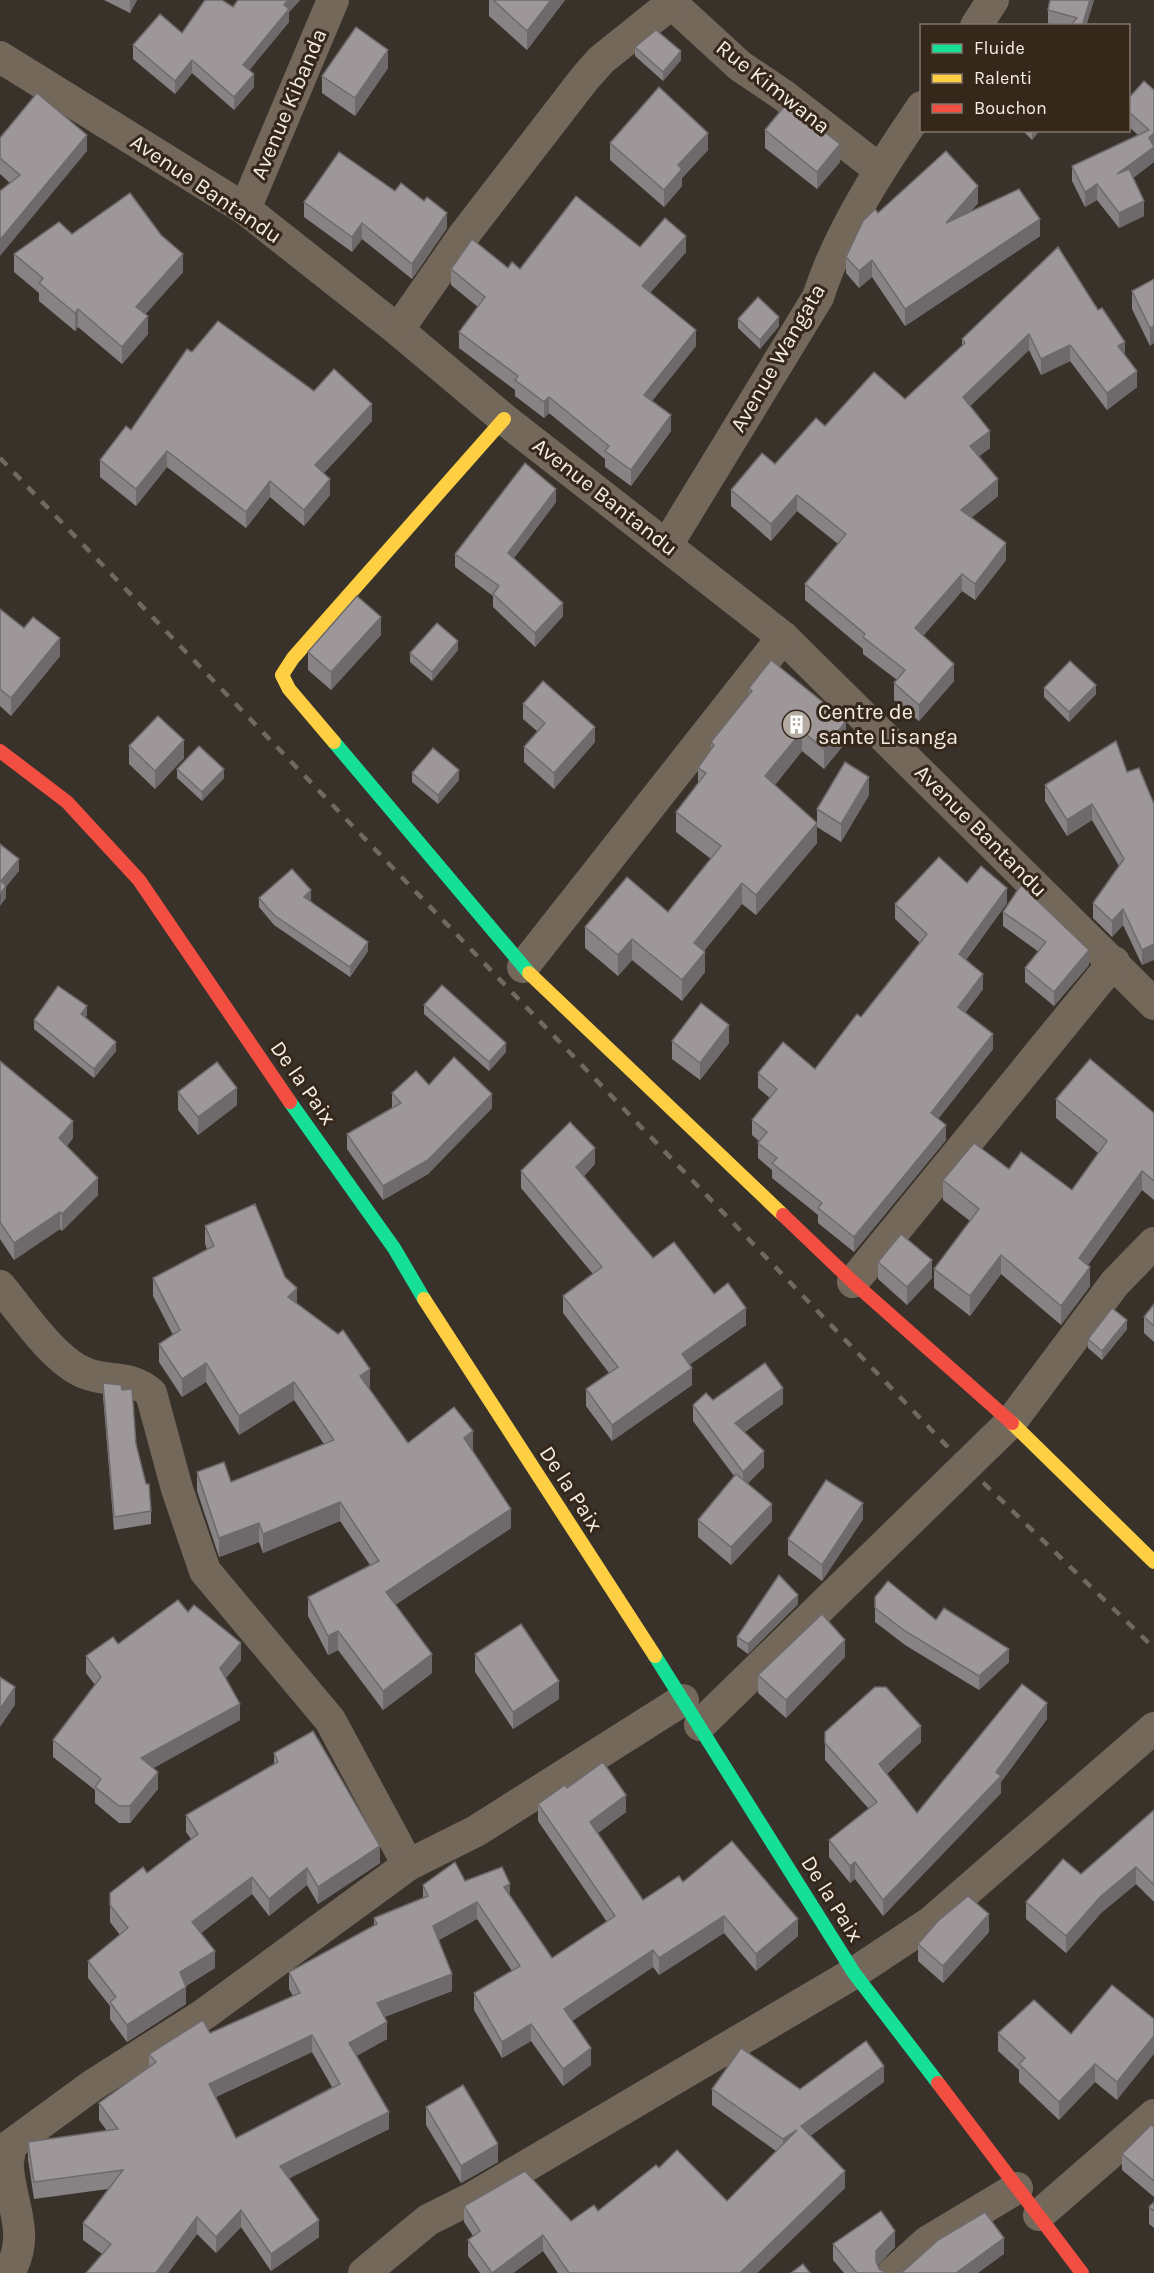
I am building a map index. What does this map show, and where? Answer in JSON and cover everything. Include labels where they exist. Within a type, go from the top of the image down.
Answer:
[{"type":"street","name":"Avenue Kibanda","points":[[245,209],[333,0]]},
{"type":"street","points":[[977,24],[993,0]]},
{"type":"street","points":[[398,330],[464,235],[585,78],[601,60],[670,2]]},
{"type":"street","name":"Rue Kimwana","points":[[670,2],[740,66],[783,95],[880,170]]},
{"type":"street","name":"Avenue Bantandu","points":[[0,57],[245,209],[398,330],[504,419],[667,544],[783,637],[1154,1004]]},
{"type":"street","name":"Avenue Wangata","points":[[667,544],[818,297],[826,272],[880,170],[920,109]]},
{"type":"street","points":[[504,419],[293,658],[282,675],[289,689],[523,967],[853,1282],[1011,1422],[1154,1562]]},
{"type":"street","points":[[523,967],[783,637]]},
{"type":"street","name":"De la Paix","points":[[0,751],[68,802],[139,880],[234,1023],[394,1248],[450,1341],[700,1725],[854,1973],[881,2012],[1082,2273]]},
{"type":"street","points":[[853,1282],[1114,962]]},
{"type":"street","points":[[700,1725],[1011,1422],[1115,1283],[1154,1243]]},
{"type":"street","points":[[0,1286],[65,1362],[85,1374],[139,1382],[151,1393],[177,1489],[205,1571],[330,1720],[408,1865]]},
{"type":"street","points":[[9,2273],[18,2257],[19,2221],[8,2166],[11,2145],[93,2085],[203,2015],[408,1865],[476,1831],[683,1700]]},
{"type":"street","points":[[364,2273],[428,2220],[472,2198],[854,1973],[931,1922],[1154,1728]]},
{"type":"street","points":[[1039,2216],[1154,2115]]},
{"type":"street","points":[[893,2273],[927,2242],[1017,2188]]},
{"type":"building","points":[[205,0],[222,0],[233,7],[238,0],[288,0],[284,5],[289,9],[243,65],[254,74],[234,97],[192,60],[175,81],[133,45],[160,14],[182,33]]},
{"type":"building","points":[[493,0],[551,0],[527,31]]},
{"type":"building","points":[[1050,0],[1090,0],[1083,24],[1072,24],[1077,18],[1048,10]]},
{"type":"building","points":[[356,27],[388,50],[355,98],[322,76]]},
{"type":"building","points":[[656,30],[681,51],[663,72],[635,47]]},
{"type":"building","points":[[1144,81],[1154,90],[1154,133],[1149,138],[1154,147],[1117,174],[1129,169],[1144,201],[1119,213],[1097,184],[1085,192],[1072,166],[1149,130],[1130,113],[1130,97]]},
{"type":"building","points":[[659,87],[708,133],[678,165],[682,169],[664,190],[610,143]]},
{"type":"building","points":[[37,93],[87,135],[0,240],[0,191],[20,175],[0,158],[0,138]]},
{"type":"building","points":[[787,103],[840,144],[817,172],[765,130]]},
{"type":"building","points":[[946,151],[978,186],[946,223],[1019,189],[1040,219],[905,309],[872,260],[859,271],[846,257],[863,221],[875,209],[878,213]]},
{"type":"building","points":[[339,152],[395,191],[401,183],[424,201],[427,197],[447,213],[412,264],[362,223],[352,237],[304,202]]},
{"type":"building","points":[[130,193],[161,235],[183,254],[136,307],[148,316],[122,347],[78,309],[75,313],[39,283],[43,278],[14,254],[59,222],[72,234]]},
{"type":"building","points":[[576,196],[640,247],[665,218],[686,236],[642,286],[696,330],[644,395],[671,415],[631,470],[605,451],[609,446],[549,397],[544,402],[515,380],[518,376],[459,332],[485,297],[451,269],[472,239],[508,268],[512,262],[520,269]]},
{"type":"building","points":[[1058,247],[1098,310],[1102,308],[1125,342],[1118,346],[1137,371],[1107,393],[1070,345],[1041,359],[1029,334],[963,397],[990,431],[970,446],[998,479],[961,510],[1006,543],[975,584],[962,574],[915,628],[954,664],[919,705],[894,683],[905,670],[863,637],[865,634],[805,584],[846,534],[797,495],[771,524],[731,490],[762,453],[775,464],[816,418],[825,426],[874,372],[905,399],[965,343],[962,339]]},
{"type":"building","points":[[1154,279],[1154,326],[1150,328],[1132,291]]},
{"type":"building","points":[[758,297],[779,317],[760,340],[738,319]]},
{"type":"building","points":[[218,321],[314,391],[334,369],[372,404],[315,465],[330,479],[304,510],[270,481],[246,512],[167,451],[136,489],[100,460],[126,426],[131,430],[187,349],[192,352]]},
{"type":"building","points":[[525,463],[556,489],[508,553],[563,603],[535,633],[493,594],[499,586],[455,554]]},
{"type":"building","points":[[357,596],[381,617],[331,672],[308,652]]},
{"type":"building","points":[[0,609],[24,628],[33,617],[60,638],[11,698],[0,689]]},
{"type":"building","points":[[437,623],[458,641],[432,672],[410,653]]},
{"type":"building","points":[[771,660],[846,721],[824,749],[802,731],[765,776],[817,823],[756,895],[742,883],[694,943],[705,952],[682,980],[632,939],[618,955],[585,927],[627,877],[668,912],[721,846],[676,812],[706,773],[698,768],[714,745],[711,742],[752,691],[749,688]]},
{"type":"building","points":[[1070,661],[1096,685],[1069,712],[1044,688]]},
{"type":"building","points":[[543,681],[595,727],[554,773],[524,747],[545,723],[523,704]]},
{"type":"building","points":[[158,716],[184,740],[155,771],[129,746]]},
{"type":"building","points":[[1116,741],[1127,772],[1139,768],[1154,804],[1154,944],[1142,950],[1123,909],[1112,921],[1093,903],[1124,859],[1092,804],[1067,820],[1045,785]]},
{"type":"building","points":[[199,746],[224,769],[202,792],[177,769]]},
{"type":"building","points":[[433,748],[459,770],[438,795],[412,773]]},
{"type":"building","points":[[845,762],[869,777],[841,824],[817,809]]},
{"type":"building","points":[[0,844],[19,859],[1,881],[6,886],[0,894]]},
{"type":"building","points":[[939,857],[967,883],[981,866],[1007,888],[959,954],[983,974],[958,1007],[993,1034],[931,1113],[946,1125],[854,1237],[818,1208],[822,1203],[772,1163],[777,1158],[758,1143],[767,1132],[752,1120],[777,1089],[758,1073],[783,1042],[815,1069],[857,1014],[861,1017],[927,934],[895,904]]},
{"type":"building","points":[[292,869],[311,890],[304,897],[368,942],[350,967],[274,915],[259,898]]},
{"type":"building","points":[[1021,885],[1089,950],[1054,992],[1025,968],[1046,942],[1003,912]]},
{"type":"building","points":[[442,985],[506,1043],[489,1062],[424,1005]]},
{"type":"building","points":[[58,986],[87,1006],[81,1014],[116,1042],[94,1069],[34,1020]]},
{"type":"building","points":[[701,1003],[729,1025],[700,1063],[672,1041]]},
{"type":"building","points":[[454,1057],[492,1094],[428,1160],[383,1186],[347,1134],[401,1103],[392,1093],[416,1071],[429,1085]]},
{"type":"building","points":[[1090,1059],[1154,1113],[1154,1181],[1142,1171],[1079,1258],[1090,1267],[1061,1306],[1001,1255],[970,1296],[934,1269],[979,1209],[943,1180],[974,1143],[1009,1169],[1021,1152],[1072,1190],[1107,1141],[1056,1099]]},
{"type":"building","points":[[0,1061],[73,1121],[59,1138],[98,1178],[62,1214],[60,1212],[14,1243],[0,1222]]},
{"type":"building","points":[[217,1062],[237,1088],[198,1117],[178,1092]]},
{"type":"building","points":[[570,1122],[595,1148],[576,1167],[653,1258],[674,1242],[714,1294],[728,1283],[746,1308],[682,1354],[692,1368],[612,1425],[586,1389],[618,1367],[563,1296],[602,1267],[521,1171]]},
{"type":"building","points":[[255,1204],[285,1277],[297,1288],[288,1297],[338,1334],[343,1330],[370,1369],[360,1376],[408,1443],[454,1407],[473,1431],[464,1438],[511,1509],[386,1592],[432,1654],[383,1691],[338,1631],[328,1636],[308,1597],[379,1561],[340,1502],[263,1534],[259,1523],[219,1538],[197,1472],[224,1462],[231,1482],[334,1440],[294,1382],[239,1416],[206,1363],[182,1379],[159,1344],[180,1330],[153,1278],[214,1246],[205,1226]]},
{"type":"building","points":[[901,1234],[932,1260],[907,1287],[878,1262]]},
{"type":"building","points":[[1154,1304],[1154,1326],[1144,1317]]},
{"type":"building","points":[[1112,1308],[1127,1320],[1102,1351],[1088,1339]]},
{"type":"building","points":[[765,1363],[783,1388],[735,1423],[764,1451],[743,1472],[693,1405],[706,1393],[713,1400]]},
{"type":"building","points":[[103,1383],[121,1385],[122,1390],[132,1389],[136,1444],[146,1484],[149,1484],[151,1511],[114,1517]]},
{"type":"building","points":[[736,1474],[772,1504],[731,1547],[698,1520]]},
{"type":"building","points":[[826,1480],[863,1503],[822,1565],[788,1539]]},
{"type":"building","points":[[779,1575],[798,1595],[748,1644],[737,1637]]},
{"type":"building","points":[[888,1581],[936,1620],[944,1608],[1009,1649],[979,1676],[905,1631],[875,1608],[875,1597]]},
{"type":"building","points":[[178,1600],[188,1612],[194,1605],[241,1643],[220,1668],[240,1704],[141,1758],[158,1772],[130,1806],[119,1806],[95,1787],[101,1779],[53,1740],[101,1677],[86,1656],[113,1637],[118,1644]]},
{"type":"building","points":[[822,1614],[845,1640],[786,1700],[758,1675]]},
{"type":"building","points":[[521,1624],[559,1681],[513,1712],[475,1654]]},
{"type":"building","points":[[0,1677],[15,1687],[0,1709]]},
{"type":"building","points":[[1022,1684],[1047,1703],[996,1772],[1001,1776],[883,1900],[855,1862],[850,1866],[829,1840],[877,1802],[825,1743],[825,1732],[875,1687],[886,1687],[921,1726],[879,1764],[917,1813]]},
{"type":"building","points":[[313,1731],[380,1846],[318,1887],[307,1868],[269,1899],[252,1877],[192,1922],[215,1951],[180,1972],[186,1987],[127,2025],[110,2002],[116,1997],[88,1961],[128,1928],[110,1905],[110,1893],[143,1867],[147,1873],[198,1834],[186,1815],[278,1762],[274,1753]]},
{"type":"building","points":[[603,1762],[626,1795],[590,1822],[643,1900],[679,1876],[683,1882],[732,1841],[798,1919],[756,1954],[724,1916],[659,1958],[653,1950],[564,2009],[591,2048],[563,2069],[531,2024],[502,2042],[474,1993],[520,1966],[477,1902],[433,1926],[452,1974],[377,2003],[387,2022],[349,2043],[389,2112],[280,2166],[319,2220],[271,2254],[241,2210],[216,2237],[197,2217],[156,2273],[86,2273],[111,2244],[83,2223],[123,2170],[34,2182],[28,2142],[118,2129],[99,2103],[156,2062],[149,2054],[203,2020],[210,2033],[300,1993],[289,1972],[377,1924],[374,1918],[428,1896],[423,1885],[455,1862],[465,1881],[502,1867],[510,1884],[504,1887],[552,1958],[615,1916],[538,1804],[565,1785],[567,1788]],"holes":[[[312,2035],[340,2084],[236,2138],[209,2084]]]},
{"type":"building","points":[[1154,1810],[1154,1885],[1136,1867],[1101,1896],[1066,1936],[1026,1902],[1063,1859],[1081,1874]]},
{"type":"building","points":[[968,1896],[989,1914],[943,1966],[918,1944],[938,1921]]},
{"type":"building","points":[[1112,1985],[1154,2019],[1154,2036],[1117,2082],[1095,2064],[1059,2102],[1019,2064],[1025,2058],[998,2033],[1034,2000],[1071,2034]]},
{"type":"building","points":[[866,2041],[884,2066],[801,2126],[845,2171],[740,2273],[569,2273],[543,2235],[492,2273],[468,2240],[480,2231],[464,2206],[525,2171],[571,2221],[594,2205],[598,2211],[656,2165],[659,2168],[677,2150],[727,2201],[797,2130],[783,2139],[712,2089],[741,2048],[800,2089]]},
{"type":"building","points":[[463,2085],[498,2144],[461,2166],[426,2107]]},
{"type":"building","points":[[1151,2125],[1154,2127],[1154,2181],[1122,2154]]},
{"type":"building","points":[[881,2211],[895,2231],[876,2251],[879,2269],[886,2273],[857,2273],[833,2244]]},
{"type":"building","points":[[985,2212],[1004,2238],[956,2273],[899,2273],[938,2240]]},
{"type":"building","points":[[803,2264],[810,2273],[791,2273]]},
{"type":"railway","points":[[0,458],[966,1466],[1154,1648]]},
{"type":"traffic: fast","points":[[334,742],[529,973]]},
{"type":"traffic: fast","points":[[290,1102],[394,1248],[424,1299]]},
{"type":"traffic: fast","points":[[655,1656],[854,1973],[938,2083]]},
{"type":"traffic: slow","points":[[334,742],[289,689],[282,675],[293,658],[504,419]]},
{"type":"traffic: slow","points":[[529,973],[783,1215]]},
{"type":"traffic: slow","points":[[424,1299],[655,1656]]},
{"type":"traffic: slow","points":[[1012,1423],[1154,1562]]},
{"type":"traffic: jam","points":[[0,751],[67,802],[139,880],[290,1102]]},
{"type":"traffic: jam","points":[[783,1215],[853,1282],[1012,1423]]},
{"type":"traffic: jam","points":[[938,2083],[1082,2273]]},
{"type":"place","name":"Centre de sante Lisanga","points":[[797,725]]}]
